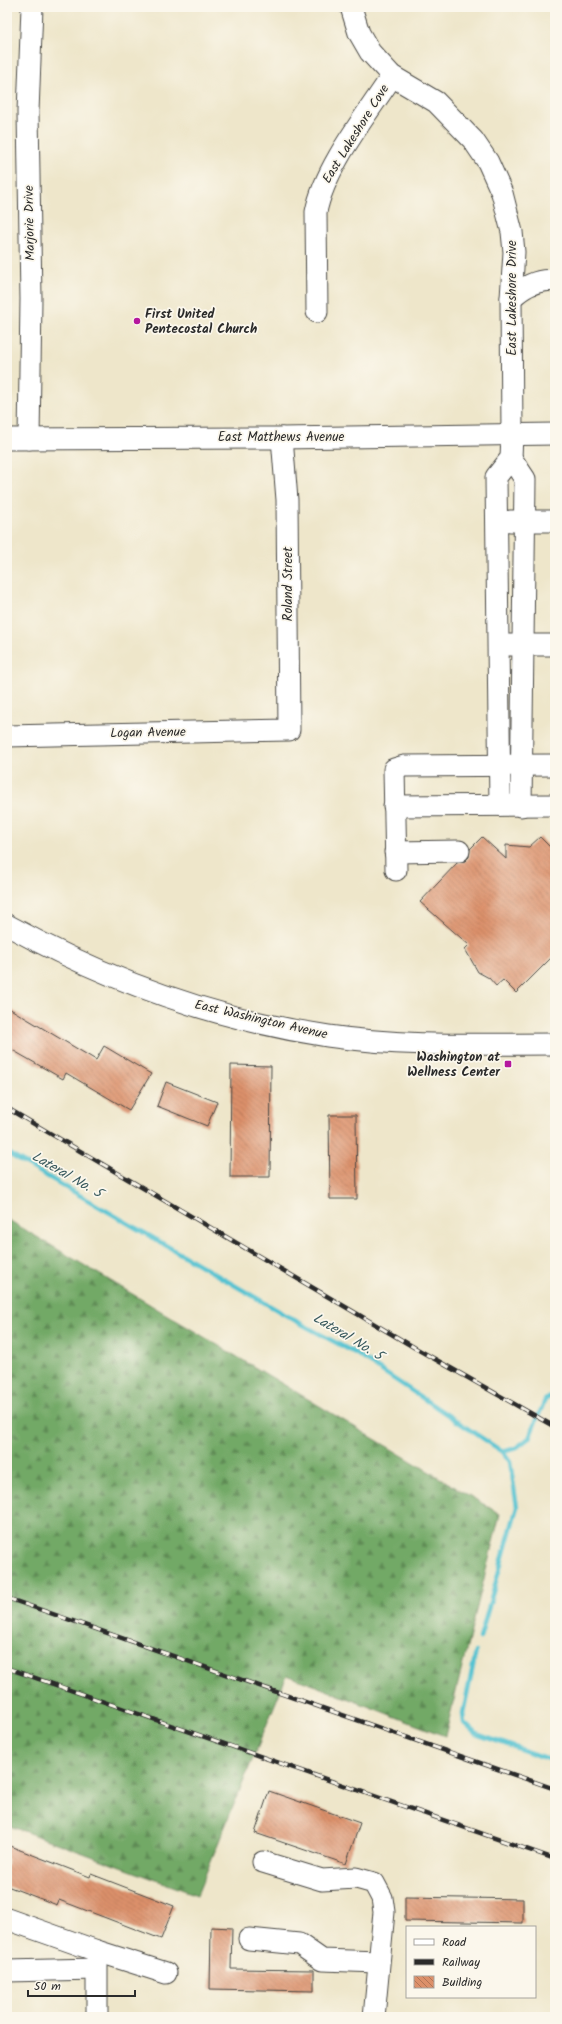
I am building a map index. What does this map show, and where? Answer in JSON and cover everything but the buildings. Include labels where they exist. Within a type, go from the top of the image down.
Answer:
[{"type":"street","name":"Marjorie Drive","points":[[29,439],[31,299],[28,112],[32,7]]},
{"type":"street","name":"East Lakeshore Drive","points":[[351,7],[362,40],[370,52],[392,76],[436,102],[473,140],[488,162],[502,193],[512,232],[514,252],[511,298],[512,434],[510,458]]},
{"type":"street","name":"East Lakeshore Cove","points":[[317,312],[316,212],[319,197],[330,171],[392,76]]},
{"type":"street","points":[[511,298],[519,291],[536,282],[555,281]]},
{"type":"street","name":"East Matthews Avenue","points":[[7,439],[282,438],[555,434]]},
{"type":"street","name":"Roland Street","points":[[282,438],[287,500],[289,730]]},
{"type":"street","points":[[500,805],[496,477],[510,458],[525,479],[521,806]]},
{"type":"street","points":[[497,520],[555,522]]},
{"type":"street","points":[[498,645],[555,645]]},
{"type":"street","points":[[498,689],[522,688]]},
{"type":"street","name":"Logan Avenue","points":[[7,736],[289,730]]},
{"type":"street","points":[[459,851],[396,861],[394,770],[399,767],[555,765]]},
{"type":"street","points":[[394,806],[555,805]]},
{"type":"street","name":"East Washington Avenue","points":[[7,925],[71,959],[123,982],[188,1004],[279,1027],[329,1036],[380,1041],[452,1044],[555,1044]]},
{"type":"street","points":[[263,1862],[322,1880],[356,1878],[374,1882],[382,1898],[384,1912],[378,1962],[374,2017]]},
{"type":"street","points":[[7,1919],[97,1960],[166,1972]]},
{"type":"street","points":[[249,1939],[299,1944],[322,1960],[378,1962]]},
{"type":"street","points":[[7,1970],[97,1960]]},
{"type":"street","points":[[97,1960],[97,2017]]},
{"type":"green space","points":[[7,1219],[500,1514],[445,1736],[287,1675],[197,1895],[7,1825]]},
{"type":"waterway","name":"Lateral No. 5","points":[[7,1153],[296,1321],[355,1353],[503,1452],[510,1462],[517,1507],[480,1638]]},
{"type":"waterway","points":[[503,1452],[516,1448],[529,1438],[545,1400],[555,1393]]},
{"type":"waterway","name":"Lateral No. 5","points":[[476,1652],[463,1713],[464,1723],[476,1734],[555,1761]]},
{"type":"railway","points":[[7,1108],[417,1349],[555,1427]]},
{"type":"railway","points":[[7,1598],[555,1789]]},
{"type":"railway","points":[[7,1668],[555,1859]]},
{"type":"place","name":"First United Pentecostal Church","points":[[137,321]]},
{"type":"place","name":"Washington at Wellness Center","points":[[508,1064]]}]
